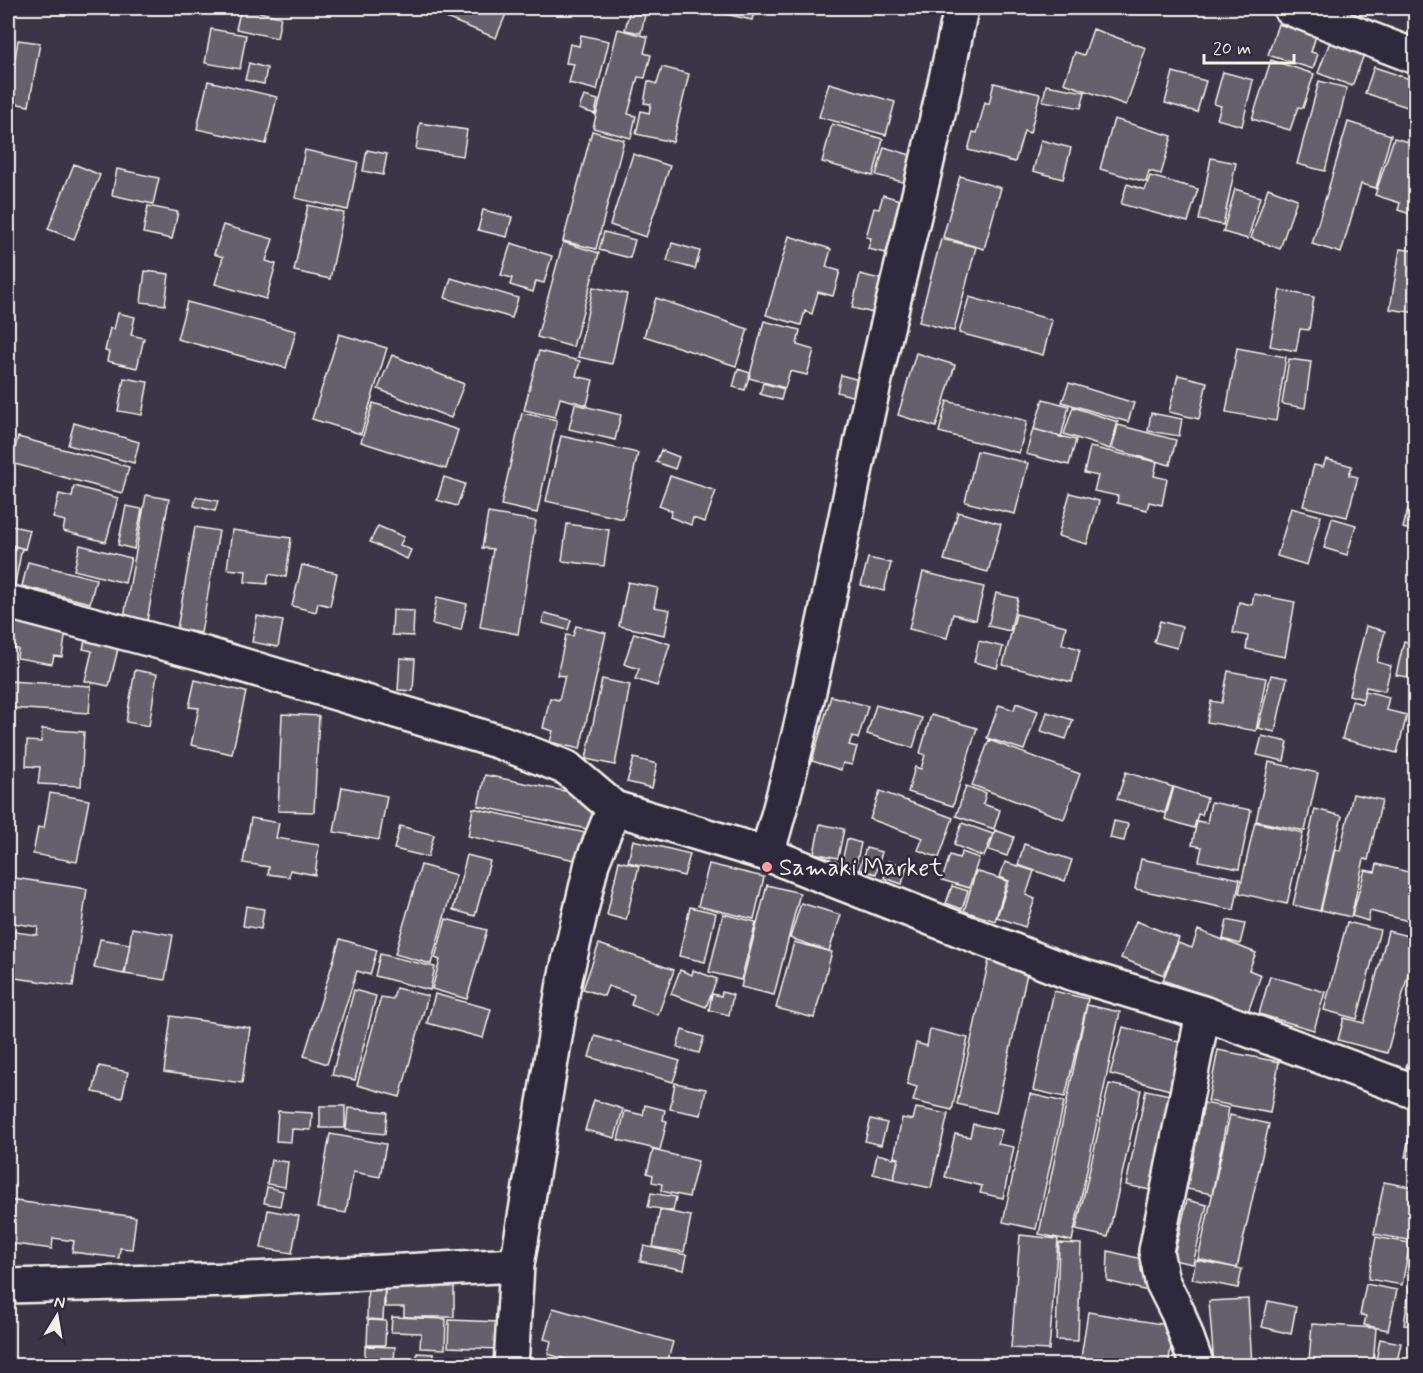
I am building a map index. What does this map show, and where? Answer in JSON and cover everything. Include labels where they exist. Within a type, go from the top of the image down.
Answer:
[{"type":"street","points":[[767,854],[787,785],[871,399],[941,105],[961,8]]},
{"type":"street","points":[[1290,8],[1416,57]]},
{"type":"street","points":[[8,602],[205,654],[500,742],[567,768],[614,808],[767,854],[1068,972],[1203,1013],[1416,1092]]},
{"type":"street","points":[[511,1365],[517,1265],[564,983],[592,863],[614,808]]},
{"type":"street","points":[[1197,1365],[1178,1313],[1162,1281],[1156,1251],[1203,1013]]},
{"type":"street","points":[[8,1286],[232,1280],[517,1265]]},
{"type":"building","points":[[241,8],[281,17],[277,38],[236,29]]},
{"type":"building","points":[[421,8],[505,8],[508,9],[496,38]]},
{"type":"building","points":[[722,8],[755,8],[752,20],[721,13]]},
{"type":"building","points":[[629,12],[645,15],[641,33],[625,30]]},
{"type":"building","points":[[1278,24],[1316,36],[1311,52],[1318,54],[1313,69],[1268,55]]},
{"type":"building","points":[[211,29],[246,35],[240,69],[205,63]]},
{"type":"building","points":[[618,29],[648,37],[644,53],[651,55],[645,78],[638,77],[628,114],[636,116],[631,138],[593,128]]},
{"type":"building","points":[[1093,29],[1146,48],[1126,105],[1064,83],[1075,52],[1084,55]]},
{"type":"building","points":[[581,35],[609,41],[597,90],[569,83],[574,64],[566,63],[570,44],[579,46]]},
{"type":"building","points":[[1331,39],[1365,52],[1352,86],[1318,73]]},
{"type":"building","points":[[18,40],[40,43],[29,106],[8,102]]},
{"type":"building","points":[[1271,60],[1314,74],[1303,108],[1298,107],[1290,130],[1252,119]]},
{"type":"building","points":[[249,63],[267,68],[264,84],[245,80]]},
{"type":"building","points":[[662,67],[689,74],[673,142],[636,134],[641,111],[649,113],[651,104],[644,103],[648,81],[657,84]]},
{"type":"building","points":[[1374,67],[1416,81],[1416,110],[1365,93]]},
{"type":"building","points":[[1173,72],[1206,81],[1197,112],[1165,103]]},
{"type":"building","points":[[1223,72],[1253,80],[1242,126],[1217,119],[1221,106],[1214,104]]},
{"type":"building","points":[[208,81],[277,97],[266,144],[197,129]]},
{"type":"building","points":[[1319,81],[1347,88],[1325,171],[1297,164]]},
{"type":"building","points":[[829,83],[895,102],[886,135],[819,117]]},
{"type":"building","points":[[994,83],[1040,94],[1030,133],[1024,131],[1015,162],[968,150],[973,132],[977,133],[985,102],[989,104]]},
{"type":"building","points":[[1046,85],[1085,92],[1081,108],[1043,101]]},
{"type":"building","points":[[584,96],[598,100],[595,114],[579,109]]},
{"type":"building","points":[[1114,119],[1172,136],[1161,174],[1149,171],[1146,182],[1100,169]]},
{"type":"building","points":[[1348,122],[1391,135],[1376,188],[1361,184],[1341,253],[1312,244]]},
{"type":"building","points":[[420,123],[467,130],[463,156],[416,149]]},
{"type":"building","points":[[832,124],[883,139],[873,176],[822,162]]},
{"type":"building","points":[[592,131],[624,140],[596,249],[563,241]]},
{"type":"building","points":[[1394,138],[1416,144],[1416,216],[1398,210],[1400,203],[1375,195]]},
{"type":"building","points":[[1041,140],[1071,148],[1063,179],[1033,171]]},
{"type":"building","points":[[884,147],[917,157],[910,184],[876,175]]},
{"type":"building","points":[[305,150],[358,162],[348,210],[295,198]]},
{"type":"building","points":[[367,150],[387,154],[383,175],[363,171]]},
{"type":"building","points":[[633,154],[670,166],[646,237],[610,225]]},
{"type":"building","points":[[1211,158],[1236,163],[1223,225],[1199,220]]},
{"type":"building","points":[[74,164],[100,175],[74,239],[48,229]]},
{"type":"building","points":[[117,169],[159,178],[153,204],[112,195]]},
{"type":"building","points":[[960,176],[1001,188],[984,249],[943,237]]},
{"type":"building","points":[[1150,176],[1198,189],[1188,222],[1121,204],[1127,184],[1145,190]]},
{"type":"building","points":[[1268,188],[1297,199],[1280,249],[1251,238]]},
{"type":"building","points":[[1235,189],[1260,197],[1248,239],[1223,232]]},
{"type":"building","points":[[883,195],[900,200],[886,253],[868,249],[871,238],[866,237],[874,208],[879,209]]},
{"type":"building","points":[[308,205],[344,213],[330,279],[294,271]]},
{"type":"building","points":[[148,206],[178,212],[172,239],[143,233]]},
{"type":"building","points":[[483,210],[512,217],[507,237],[478,230]]},
{"type":"building","points":[[223,225],[273,239],[266,261],[276,264],[266,299],[215,284],[223,257],[214,254]]},
{"type":"building","points":[[604,232],[635,240],[630,258],[599,250]]},
{"type":"building","points":[[789,236],[831,249],[826,267],[840,271],[833,296],[818,292],[812,314],[805,311],[801,325],[766,315]]},
{"type":"building","points":[[941,239],[976,247],[954,331],[919,322]]},
{"type":"building","points":[[563,242],[599,253],[573,347],[537,337]]},
{"type":"building","points":[[511,243],[552,256],[544,283],[536,281],[533,292],[510,285],[512,278],[501,275]]},
{"type":"building","points":[[672,243],[700,251],[695,269],[667,261]]},
{"type":"building","points":[[1400,249],[1416,251],[1416,313],[1390,309]]},
{"type":"building","points":[[145,271],[169,274],[165,305],[141,302]]},
{"type":"building","points":[[860,274],[887,281],[878,314],[852,308]]},
{"type":"building","points":[[451,278],[518,298],[512,318],[445,298]]},
{"type":"building","points":[[593,287],[627,294],[612,364],[578,357]]},
{"type":"building","points":[[1280,290],[1314,297],[1309,330],[1300,329],[1296,351],[1270,346]]},
{"type":"building","points":[[969,297],[1052,320],[1043,355],[959,333]]},
{"type":"building","points":[[656,298],[748,329],[736,366],[644,336]]},
{"type":"building","points":[[187,302],[296,331],[286,368],[177,339]]},
{"type":"building","points":[[118,313],[135,317],[131,335],[144,338],[137,368],[107,361],[109,352],[105,351],[110,328],[114,329]]},
{"type":"building","points":[[764,321],[800,330],[797,345],[814,350],[807,375],[790,371],[785,388],[749,378]]},
{"type":"building","points":[[339,334],[387,348],[361,434],[312,419]]},
{"type":"building","points":[[1237,348],[1286,357],[1276,421],[1226,412]]},
{"type":"building","points":[[539,351],[580,361],[576,376],[593,380],[587,405],[560,398],[555,417],[524,410]]},
{"type":"building","points":[[916,353],[955,365],[936,427],[898,415]]},
{"type":"building","points":[[392,355],[464,384],[451,418],[378,389]]},
{"type":"building","points":[[1289,359],[1311,362],[1305,408],[1282,404]]},
{"type":"building","points":[[738,369],[750,373],[745,390],[733,387]]},
{"type":"building","points":[[841,375],[859,380],[855,397],[837,392]]},
{"type":"building","points":[[1178,375],[1207,382],[1199,419],[1169,412]]},
{"type":"building","points":[[124,378],[148,382],[142,415],[118,411]]},
{"type":"building","points":[[763,383],[784,389],[781,400],[760,394]]},
{"type":"building","points":[[1069,383],[1134,403],[1128,422],[1062,402]]},
{"type":"building","points":[[1043,399],[1069,406],[1061,437],[1034,429]]},
{"type":"building","points":[[947,401],[1027,421],[1019,453],[939,432]]},
{"type":"building","points":[[373,403],[458,430],[446,469],[361,442]]},
{"type":"building","points":[[575,404],[621,415],[615,440],[569,429]]},
{"type":"building","points":[[1073,407],[1118,422],[1110,449],[1064,434]]},
{"type":"building","points":[[522,413],[557,420],[537,513],[501,505]]},
{"type":"building","points":[[1151,413],[1182,419],[1179,436],[1148,431]]},
{"type":"building","points":[[74,423],[139,442],[134,463],[68,445]]},
{"type":"building","points":[[1118,425],[1176,440],[1170,465],[1112,449]]},
{"type":"building","points":[[1033,429],[1076,440],[1069,465],[1026,454]]},
{"type":"building","points":[[561,436],[638,453],[623,519],[546,501]]},
{"type":"building","points":[[18,437],[129,467],[122,493],[11,463]]},
{"type":"building","points":[[1090,447],[1157,462],[1154,476],[1167,479],[1162,505],[1149,502],[1147,510],[1117,503],[1118,496],[1094,491],[1098,476],[1084,473]]},
{"type":"building","points":[[661,450],[679,457],[675,469],[656,462]]},
{"type":"building","points":[[977,451],[1028,463],[1015,514],[965,502]]},
{"type":"building","points":[[1326,459],[1352,466],[1349,475],[1358,477],[1347,517],[1303,506],[1314,465],[1323,467]]},
{"type":"building","points":[[670,476],[716,491],[705,522],[693,518],[691,525],[670,517],[672,511],[659,506]]},
{"type":"building","points":[[444,477],[465,484],[457,506],[437,500]]},
{"type":"building","points":[[74,486],[118,498],[106,542],[63,531],[65,521],[53,518],[59,494],[72,497]]},
{"type":"building","points":[[1070,493],[1099,501],[1087,544],[1058,536]]},
{"type":"building","points":[[146,495],[169,499],[147,621],[124,617]]},
{"type":"building","points":[[196,497],[218,501],[215,511],[194,506]]},
{"type":"building","points":[[126,506],[142,509],[134,549],[118,545]]},
{"type":"building","points":[[1291,508],[1321,516],[1307,565],[1277,556]]},
{"type":"building","points":[[1408,508],[1416,509],[1416,532],[1403,528]]},
{"type":"building","points":[[958,512],[1001,524],[988,572],[944,560]]},
{"type":"building","points":[[488,513],[536,521],[518,634],[480,627],[493,549],[482,548]]},
{"type":"building","points":[[1332,518],[1356,525],[1347,555],[1324,548]]},
{"type":"building","points":[[567,524],[609,530],[604,566],[562,561]]},
{"type":"building","points":[[8,525],[30,530],[25,549],[8,544]]},
{"type":"building","points":[[378,526],[404,537],[400,545],[411,550],[407,559],[370,542]]},
{"type":"building","points":[[195,527],[219,531],[201,633],[177,629]]},
{"type":"building","points":[[232,530],[291,538],[286,577],[269,574],[267,584],[245,582],[246,571],[227,569]]},
{"type":"building","points":[[8,545],[22,548],[15,584],[8,583]]},
{"type":"building","points":[[80,545],[131,558],[125,583],[74,570]]},
{"type":"building","points":[[868,558],[891,563],[884,591],[861,585]]},
{"type":"building","points":[[28,562],[96,579],[90,603],[22,586]]},
{"type":"building","points":[[302,565],[337,573],[330,606],[318,603],[316,612],[292,606]]},
{"type":"building","points":[[923,572],[984,587],[976,620],[953,614],[947,638],[909,629]]},
{"type":"building","points":[[628,582],[658,588],[654,607],[670,610],[665,635],[619,626]]},
{"type":"building","points":[[996,593],[1018,598],[1010,631],[988,626]]},
{"type":"building","points":[[1254,594],[1295,602],[1285,657],[1246,649],[1248,636],[1233,633],[1239,602],[1252,605]]},
{"type":"building","points":[[437,597],[467,604],[461,630],[432,624]]},
{"type":"building","points":[[393,610],[414,611],[413,636],[392,635]]},
{"type":"building","points":[[8,613],[67,624],[62,657],[54,656],[52,664],[17,658],[18,649],[8,647]]},
{"type":"building","points":[[545,613],[571,620],[568,630],[542,623]]},
{"type":"building","points":[[1016,614],[1066,626],[1062,644],[1080,649],[1072,682],[1003,665]]},
{"type":"building","points":[[257,616],[283,621],[278,647],[252,642]]},
{"type":"building","points":[[1160,621],[1182,627],[1177,648],[1154,642]]},
{"type":"building","points":[[576,626],[606,633],[580,749],[550,742],[553,731],[543,728],[550,698],[559,700],[565,676],[557,675],[566,635],[573,636]]},
{"type":"building","points":[[1366,626],[1385,631],[1377,662],[1391,666],[1385,691],[1366,687],[1363,699],[1349,695]]},
{"type":"building","points":[[88,628],[121,636],[109,686],[85,681],[92,651],[83,649]]},
{"type":"building","points":[[634,633],[670,644],[657,686],[635,679],[639,669],[624,664]]},
{"type":"building","points":[[979,641],[1003,647],[997,668],[974,662]]},
{"type":"building","points":[[1404,641],[1416,644],[1416,679],[1396,675]]},
{"type":"building","points":[[400,658],[415,659],[413,691],[398,690]]},
{"type":"building","points":[[135,670],[157,674],[149,726],[126,722]]},
{"type":"building","points":[[1228,671],[1266,678],[1256,731],[1207,722],[1211,701],[1222,703]]},
{"type":"building","points":[[1271,675],[1287,678],[1275,732],[1258,728]]},
{"type":"building","points":[[602,679],[630,685],[615,765],[586,759]]},
{"type":"building","points":[[195,680],[246,692],[232,754],[191,745],[199,708],[189,707]]},
{"type":"building","points":[[8,681],[91,686],[89,713],[8,708]]},
{"type":"building","points":[[1365,691],[1389,697],[1386,710],[1407,715],[1397,753],[1342,739],[1352,701],[1362,704]]},
{"type":"building","points":[[831,696],[868,706],[858,739],[852,736],[849,745],[857,747],[852,765],[843,763],[841,770],[812,761]]},
{"type":"building","points":[[1016,703],[1038,711],[1024,750],[987,738],[999,705],[1014,710]]},
{"type":"building","points":[[876,705],[922,718],[913,748],[867,734]]},
{"type":"building","points":[[1047,712],[1073,720],[1066,739],[1041,731]]},
{"type":"building","points":[[282,714],[319,716],[314,812],[278,811]]},
{"type":"building","points":[[931,715],[977,728],[953,806],[908,792],[915,767],[921,769],[925,755],[920,753]]},
{"type":"building","points":[[1416,724],[1416,757],[1408,755]]},
{"type":"building","points":[[42,729],[84,732],[81,786],[38,784],[40,767],[26,766],[27,741],[41,742]]},
{"type":"building","points":[[1262,736],[1288,742],[1284,761],[1257,755]]},
{"type":"building","points":[[989,740],[1080,774],[1064,819],[972,785]]},
{"type":"building","points":[[634,758],[657,764],[652,788],[627,782]]},
{"type":"building","points":[[1269,762],[1318,773],[1305,831],[1256,821]]},
{"type":"building","points":[[1126,772],[1173,787],[1165,813],[1117,799]]},
{"type":"building","points":[[485,775],[599,798],[592,830],[478,806]]},
{"type":"building","points":[[966,786],[986,793],[983,804],[1000,810],[994,829],[956,816]]},
{"type":"building","points":[[342,787],[387,796],[379,840],[334,832]]},
{"type":"building","points":[[1174,787],[1207,798],[1202,815],[1198,814],[1194,828],[1165,819]]},
{"type":"building","points":[[880,791],[953,818],[939,858],[918,850],[923,838],[870,819]]},
{"type":"building","points":[[50,793],[89,800],[77,862],[33,854],[38,827],[44,828]]},
{"type":"building","points":[[1353,794],[1382,800],[1368,860],[1364,859],[1351,917],[1321,910],[1335,849],[1340,851]]},
{"type":"building","points":[[1211,802],[1251,810],[1239,869],[1199,861],[1202,847],[1192,845],[1197,821],[1207,823]]},
{"type":"building","points":[[473,808],[590,834],[584,862],[468,836]]},
{"type":"building","points":[[1315,809],[1342,816],[1320,911],[1293,905]]},
{"type":"building","points":[[251,818],[279,823],[276,838],[319,845],[315,875],[290,870],[289,877],[268,874],[269,867],[243,863]]},
{"type":"building","points":[[1114,821],[1128,824],[1124,841],[1110,838]]},
{"type":"building","points":[[1255,822],[1303,833],[1287,904],[1239,893]]},
{"type":"building","points":[[962,823],[993,834],[984,857],[954,845]]},
{"type":"building","points":[[820,824],[844,829],[838,858],[814,853]]},
{"type":"building","points":[[400,826],[434,835],[428,857],[394,849]]},
{"type":"building","points":[[995,830],[1014,837],[1007,856],[989,850]]},
{"type":"building","points":[[847,839],[861,843],[855,869],[841,866]]},
{"type":"building","points":[[633,840],[690,854],[684,876],[628,862]]},
{"type":"building","points":[[1024,844],[1072,860],[1065,881],[1018,865]]},
{"type":"building","points":[[866,848],[882,852],[876,874],[859,869]]},
{"type":"building","points":[[962,852],[979,858],[969,888],[942,880],[950,855],[959,858]]},
{"type":"building","points":[[467,855],[490,861],[475,916],[453,910]]},
{"type":"building","points":[[1141,859],[1240,879],[1234,910],[1135,889]]},
{"type":"building","points":[[619,861],[639,866],[626,920],[607,915]]},
{"type":"building","points":[[888,861],[907,866],[902,884],[884,878]]},
{"type":"building","points":[[1005,862],[1034,871],[1026,895],[1035,899],[1025,927],[997,917],[1009,881],[1000,877]]},
{"type":"building","points":[[709,864],[764,877],[754,919],[698,906]]},
{"type":"building","points":[[1377,864],[1416,874],[1416,923],[1370,911],[1368,921],[1352,916],[1365,870],[1375,872]]},
{"type":"building","points":[[421,865],[456,875],[431,964],[395,954]]},
{"type":"building","points":[[976,871],[1007,881],[995,921],[964,911]]},
{"type":"building","points":[[8,877],[87,889],[73,986],[8,977],[8,931],[37,935],[38,927],[8,922]]},
{"type":"building","points":[[767,885],[800,893],[774,995],[741,987]]},
{"type":"building","points":[[952,886],[968,891],[962,909],[946,903]]},
{"type":"building","points":[[801,903],[841,915],[829,951],[790,938]]},
{"type":"building","points":[[246,906],[264,909],[261,929],[243,926]]},
{"type":"building","points":[[690,907],[716,913],[705,962],[679,956]]},
{"type":"building","points":[[723,914],[756,922],[741,980],[709,972]]},
{"type":"building","points":[[446,919],[487,930],[467,999],[432,989],[440,960],[435,958]]},
{"type":"building","points":[[1227,920],[1245,924],[1240,944],[1223,939]]},
{"type":"building","points":[[1136,921],[1179,938],[1164,975],[1121,958]]},
{"type":"building","points":[[1347,922],[1380,930],[1357,1019],[1324,1010]]},
{"type":"building","points":[[132,928],[173,935],[165,980],[125,974]]},
{"type":"building","points":[[1198,930],[1256,953],[1249,970],[1261,975],[1248,1012],[1163,980],[1178,943],[1192,948]]},
{"type":"building","points":[[1388,931],[1416,938],[1416,945],[1387,1053],[1338,1040],[1344,1018],[1364,1023]]},
{"type":"building","points":[[100,939],[130,944],[124,974],[94,968]]},
{"type":"building","points":[[340,939],[377,950],[370,975],[357,971],[327,1064],[304,1056]]},
{"type":"building","points":[[794,942],[832,952],[814,1018],[776,1008]]},
{"type":"building","points":[[599,944],[674,970],[658,1015],[631,1005],[634,995],[608,986],[604,996],[583,989]]},
{"type":"building","points":[[380,954],[435,967],[430,990],[375,976]]},
{"type":"building","points":[[989,960],[1028,969],[996,1113],[957,1104]]},
{"type":"building","points":[[680,970],[692,975],[693,970],[717,979],[706,1007],[671,994]]},
{"type":"building","points":[[1270,976],[1325,992],[1314,1030],[1259,1014]]},
{"type":"building","points":[[396,988],[428,996],[400,1097],[357,1085],[381,997],[393,999]]},
{"type":"building","points":[[354,990],[376,996],[355,1080],[332,1075]]},
{"type":"building","points":[[1054,991],[1088,999],[1065,1097],[1033,1090]]},
{"type":"building","points":[[722,992],[733,995],[729,1015],[709,1010],[712,994],[721,996]]},
{"type":"building","points":[[435,994],[491,1009],[483,1038],[427,1023]]},
{"type":"building","points":[[1087,1005],[1120,1012],[1072,1241],[1039,1234]]},
{"type":"building","points":[[171,1016],[250,1028],[242,1083],[164,1072]]},
{"type":"building","points":[[1123,1027],[1194,1046],[1181,1093],[1110,1074]]},
{"type":"building","points":[[930,1029],[968,1038],[952,1110],[913,1101],[917,1087],[907,1084],[916,1043],[927,1046]]},
{"type":"building","points":[[682,1030],[704,1037],[699,1053],[677,1047]]},
{"type":"building","points":[[595,1036],[680,1061],[673,1082],[589,1057]]},
{"type":"building","points":[[1416,1037],[1416,1070],[1406,1067]]},
{"type":"building","points":[[1218,1050],[1279,1062],[1270,1113],[1208,1101]]},
{"type":"building","points":[[99,1066],[128,1072],[122,1098],[93,1092]]},
{"type":"building","points":[[675,1083],[706,1089],[701,1115],[670,1109]]},
{"type":"building","points":[[1109,1084],[1141,1090],[1108,1237],[1076,1230]]},
{"type":"building","points":[[1146,1090],[1185,1098],[1165,1193],[1126,1185]]},
{"type":"building","points":[[1030,1094],[1064,1102],[1036,1229],[1003,1222]]},
{"type":"building","points":[[594,1100],[623,1109],[615,1138],[585,1130]]},
{"type":"building","points":[[1204,1103],[1229,1108],[1212,1194],[1187,1189]]},
{"type":"building","points":[[645,1105],[665,1110],[663,1120],[667,1121],[660,1150],[618,1140],[625,1111],[643,1115]]},
{"type":"building","points":[[320,1106],[345,1106],[345,1128],[320,1128]]},
{"type":"building","points":[[348,1108],[387,1112],[385,1134],[346,1130]]},
{"type":"building","points":[[916,1108],[948,1114],[931,1188],[893,1180],[899,1158],[894,1157],[902,1118],[913,1120]]},
{"type":"building","points":[[278,1111],[312,1113],[311,1130],[292,1129],[291,1142],[276,1141]]},
{"type":"building","points":[[1230,1115],[1269,1124],[1237,1268],[1198,1259]]},
{"type":"building","points":[[1413,1118],[1416,1118],[1416,1159],[1405,1157]]},
{"type":"building","points":[[871,1119],[887,1123],[881,1145],[865,1141]]},
{"type":"building","points":[[973,1124],[1002,1130],[998,1144],[1014,1147],[1003,1198],[980,1193],[982,1186],[945,1177],[955,1134],[970,1137]]},
{"type":"building","points":[[330,1134],[386,1144],[380,1177],[353,1172],[346,1213],[317,1208]]},
{"type":"building","points":[[653,1150],[698,1161],[689,1197],[661,1191],[662,1184],[652,1182],[653,1175],[647,1173]]},
{"type":"building","points":[[877,1154],[898,1159],[894,1179],[873,1174]]},
{"type":"building","points":[[271,1160],[288,1162],[285,1187],[267,1184]]},
{"type":"building","points":[[1384,1182],[1416,1188],[1416,1227],[1413,1241],[1374,1234]]},
{"type":"building","points":[[267,1187],[283,1191],[280,1206],[264,1203]]},
{"type":"building","points":[[651,1193],[676,1197],[673,1211],[648,1207]]},
{"type":"building","points":[[8,1200],[136,1217],[132,1249],[120,1248],[119,1258],[72,1252],[74,1241],[53,1238],[52,1249],[8,1243]]},
{"type":"building","points":[[1187,1200],[1207,1205],[1193,1264],[1173,1260]]},
{"type":"building","points":[[268,1210],[299,1216],[292,1253],[261,1248]]},
{"type":"building","points":[[660,1210],[691,1216],[684,1252],[653,1247]]},
{"type":"building","points":[[1020,1235],[1058,1239],[1049,1350],[1011,1348]]},
{"type":"building","points":[[1376,1237],[1410,1243],[1402,1285],[1368,1279]]},
{"type":"building","points":[[1059,1243],[1081,1244],[1078,1341],[1056,1340]]},
{"type":"building","points":[[644,1246],[687,1255],[684,1270],[640,1261]]},
{"type":"building","points":[[1416,1250],[1416,1326],[1404,1325]]},
{"type":"building","points":[[1108,1251],[1146,1260],[1148,1291],[1107,1281]]},
{"type":"building","points":[[1196,1260],[1242,1269],[1238,1288],[1192,1279]]},
{"type":"building","points":[[368,1281],[385,1282],[383,1320],[367,1319]]},
{"type":"building","points":[[385,1282],[454,1282],[454,1317],[404,1317],[404,1307],[385,1307]]},
{"type":"building","points":[[1366,1284],[1397,1290],[1388,1330],[1364,1325],[1366,1316],[1360,1315]]},
{"type":"building","points":[[1248,1299],[1252,1366],[1214,1366],[1209,1301]]},
{"type":"building","points":[[1268,1301],[1296,1307],[1291,1334],[1262,1327]]},
{"type":"building","points":[[553,1308],[673,1342],[666,1366],[588,1366],[548,1354],[551,1341],[544,1339]]},
{"type":"building","points":[[1088,1312],[1174,1326],[1168,1366],[1128,1366],[1081,1358]]},
{"type":"building","points":[[392,1317],[446,1319],[445,1349],[420,1348],[421,1333],[391,1332]]},
{"type":"building","points":[[368,1320],[386,1321],[385,1345],[367,1345]]},
{"type":"building","points":[[449,1320],[500,1322],[499,1349],[448,1347]]},
{"type":"building","points":[[1312,1324],[1376,1328],[1373,1366],[1329,1366],[1329,1362],[1309,1361]]},
{"type":"building","points":[[1380,1339],[1401,1343],[1396,1366],[1375,1366]]},
{"type":"building","points":[[365,1346],[395,1347],[394,1361],[365,1361]]},
{"type":"building","points":[[417,1353],[434,1354],[433,1366],[417,1366]]},
{"type":"building","points":[[434,1356],[472,1357],[472,1366],[434,1366]]},
{"type":"place","name":"Samaki Market","points":[[767,867]]}]
